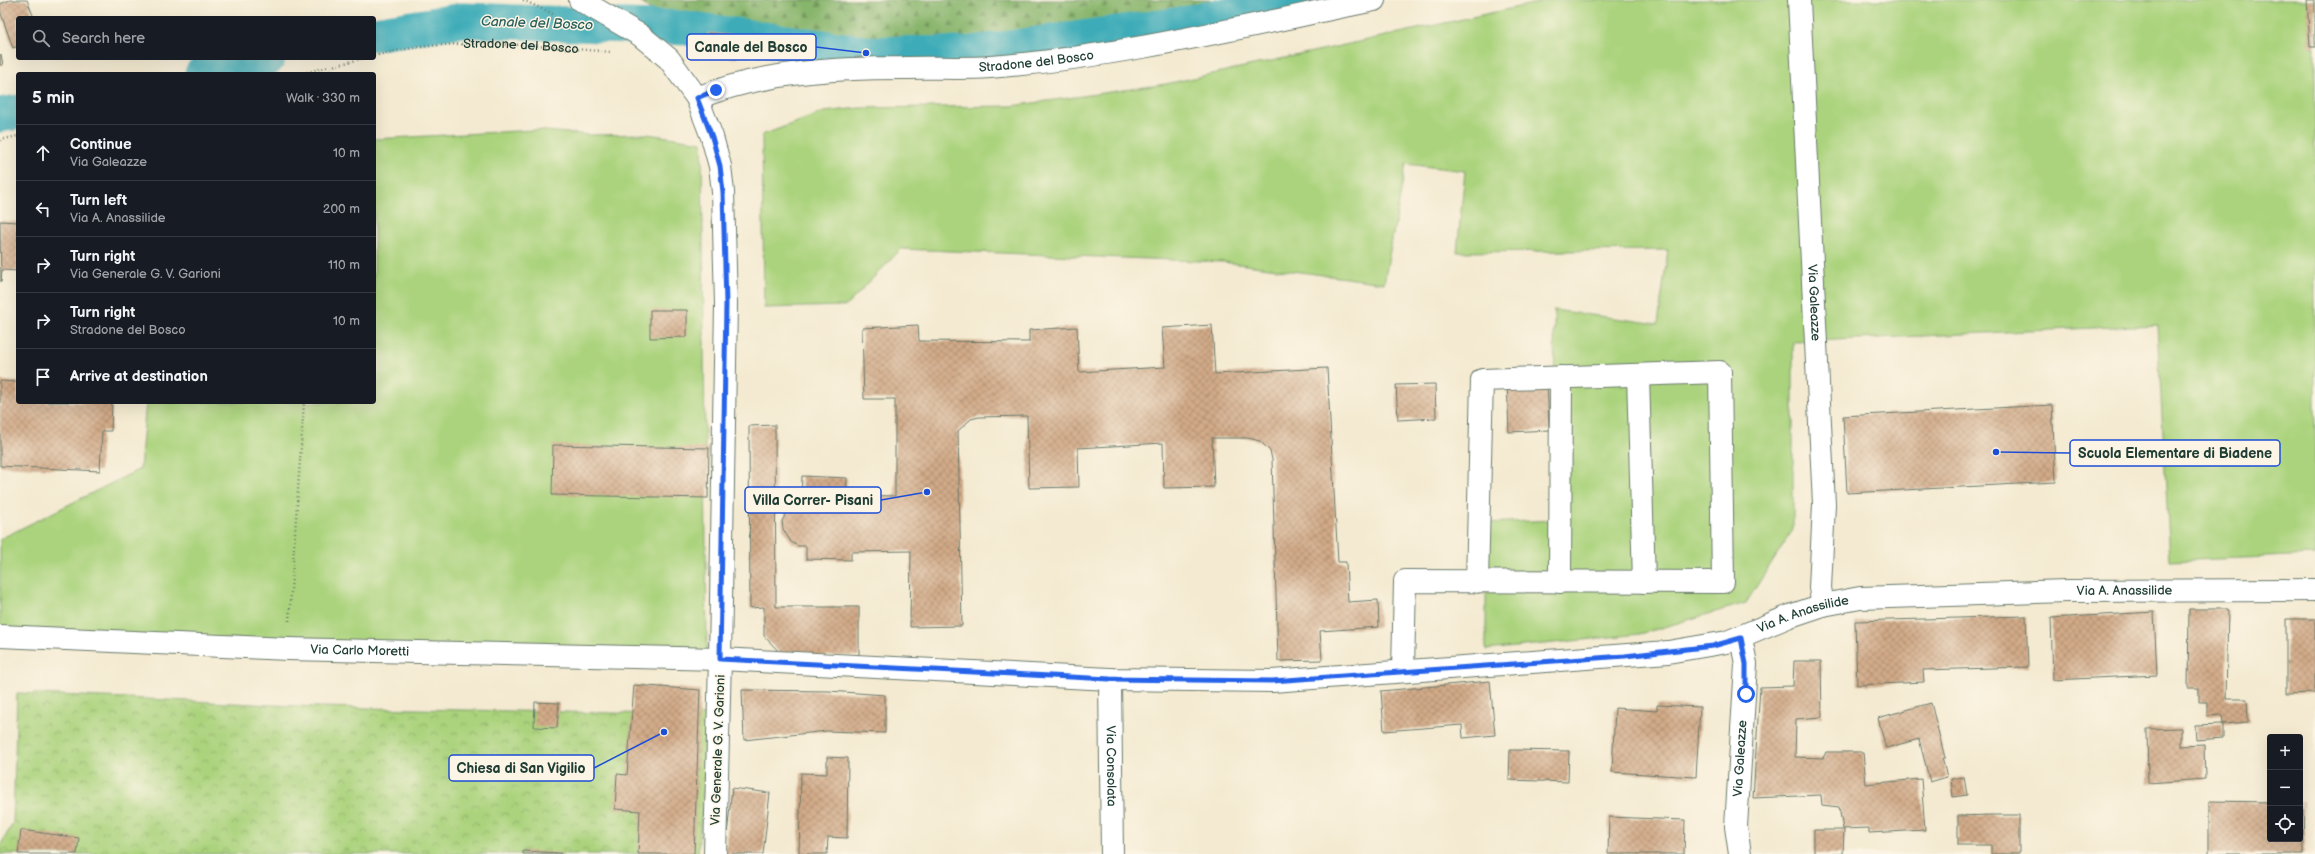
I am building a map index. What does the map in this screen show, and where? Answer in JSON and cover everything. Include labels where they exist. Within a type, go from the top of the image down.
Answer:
[{"type":"street","name":"Via Generale G. V. Garioni","points":[[582,0],[640,35],[669,58],[697,98],[712,137],[720,166],[723,192],[726,304],[715,854]]},
{"type":"street","name":"Stradone del Bosco","points":[[697,98],[751,81],[791,74],[901,68],[989,67],[1071,58],[1178,42],[1374,0]]},
{"type":"street","name":"Via Galeazze","points":[[1799,0],[1824,504],[1820,588],[1823,605]]},
{"type":"street","points":[[1403,671],[1405,581],[1477,582],[1723,582],[1720,372],[1482,380],[1477,582]]},
{"type":"street","points":[[1638,375],[1644,582]]},
{"type":"street","points":[[1560,582],[1561,377]]},
{"type":"street","name":"Via A. Anassilide","points":[[720,659],[1110,679],[1272,681],[1668,652],[1713,646],[1741,638],[1790,616],[1823,605],[1860,598],[2035,592],[2315,590]]},
{"type":"street","name":"Via Carlo Moretti","points":[[0,636],[288,649],[720,659]]},
{"type":"street","name":"Via Galeazze","points":[[1740,854],[1736,827],[1746,664],[1741,638]]},
{"type":"street","name":"Via Consolata","points":[[1110,679],[1112,854]]},
{"type":"path","points":[[523,0],[537,5]]},
{"type":"path","name":"Stradone del Bosco","points":[[376,55],[391,51],[441,45],[511,45],[613,52]]},
{"type":"path","points":[[308,72],[357,60]]},
{"type":"path","points":[[330,72],[331,67]]},
{"type":"path","points":[[0,140],[16,136]]},
{"type":"path","points":[[288,649],[304,404]]},
{"type":"green space","points":[[637,0],[1313,0],[1157,34],[1009,56],[857,58],[807,34],[795,34],[711,21],[660,16]]},
{"type":"green space","points":[[1550,0],[2315,0],[2315,555],[2170,561],[2157,325],[1793,342],[1793,529],[1746,603],[1640,634],[1486,650],[1486,523],[1556,520],[1554,310],[1658,324],[1668,250],[1457,252],[1465,171],[1406,164],[1384,283],[1223,262],[901,249],[846,306],[764,308],[762,135],[824,112],[859,108],[1012,106],[1166,84]]},
{"type":"green space","points":[[535,130],[590,135],[647,134],[702,142],[707,655],[0,631],[0,539],[140,469],[146,404],[376,404],[376,139]]},
{"type":"green space","points":[[17,693],[317,707],[710,715],[698,854],[0,854],[0,846],[13,823]]},
{"type":"building","points":[[10,0],[27,0],[33,16],[16,16],[16,47],[13,48],[0,11],[0,4]]},
{"type":"building","points":[[2307,0],[2315,0],[2315,47],[2310,47]]},
{"type":"building","points":[[708,33],[739,36],[737,58],[706,54]]},
{"type":"building","points":[[1,54],[3,65],[0,65]]},
{"type":"building","points":[[0,221],[16,222],[16,271],[2,270],[1,282]]},
{"type":"building","points":[[650,310],[687,310],[687,337],[650,338]]},
{"type":"building","points":[[918,325],[919,341],[1029,342],[1029,330],[1077,327],[1079,372],[1165,367],[1162,328],[1212,325],[1215,374],[1327,368],[1338,562],[1346,562],[1348,602],[1378,600],[1379,627],[1320,631],[1322,660],[1278,661],[1272,459],[1270,451],[1260,441],[1248,438],[1212,438],[1214,487],[1164,488],[1163,443],[1078,448],[1079,487],[1029,488],[1027,416],[979,417],[971,419],[958,431],[962,626],[910,627],[911,551],[851,552],[851,560],[806,559],[806,546],[798,546],[791,542],[783,529],[782,521],[789,508],[801,501],[802,476],[847,478],[846,495],[895,496],[895,399],[864,399],[862,328]]},
{"type":"building","points":[[1547,378],[1549,430],[1509,432],[1507,380]]},
{"type":"building","points":[[0,381],[16,382],[16,404],[112,404],[111,431],[102,431],[100,471],[0,466]]},
{"type":"building","points":[[1435,384],[1436,418],[1398,420],[1396,385]]},
{"type":"building","points":[[2052,405],[2056,482],[1847,493],[1843,416]]},
{"type":"building","points":[[775,425],[776,607],[859,607],[859,656],[783,656],[764,636],[764,607],[750,608],[749,426]]},
{"type":"building","points":[[553,445],[709,448],[708,498],[552,495]]},
{"type":"building","points":[[2189,609],[2228,609],[2226,699],[2247,699],[2248,722],[2223,724],[2222,715],[2207,716],[2207,702],[2199,702],[2199,688],[2188,688]]},
{"type":"building","points":[[2154,612],[2157,675],[2053,680],[2051,618]]},
{"type":"building","points":[[2026,616],[2028,667],[1923,670],[1924,682],[1857,685],[1855,621]]},
{"type":"building","points":[[2286,619],[2315,619],[2315,693],[2286,694]]},
{"type":"building","points":[[1794,661],[1821,661],[1822,717],[1796,719],[1795,757],[1823,758],[1826,752],[1863,752],[1866,784],[1921,779],[1925,830],[1869,833],[1869,828],[1843,829],[1839,807],[1822,805],[1821,795],[1753,798],[1760,687],[1793,686]]},
{"type":"building","points":[[1490,681],[1495,735],[1463,738],[1462,725],[1384,731],[1381,691]]},
{"type":"building","points":[[634,685],[700,690],[694,854],[638,854],[640,811],[615,809],[617,774],[627,775]]},
{"type":"building","points":[[742,690],[829,691],[885,695],[885,733],[827,731],[744,740]]},
{"type":"building","points":[[535,702],[559,703],[557,728],[534,727]]},
{"type":"building","points":[[1931,703],[1945,758],[1942,758],[1947,777],[1930,782],[1919,739],[1886,748],[1878,718]]},
{"type":"building","points":[[1657,705],[1700,707],[1696,777],[1612,772],[1615,708],[1657,711]]},
{"type":"building","points":[[2223,724],[2223,738],[2196,740],[2195,725]]},
{"type":"building","points":[[2181,728],[2181,746],[2204,745],[2205,779],[2148,783],[2147,729]]},
{"type":"building","points":[[1510,750],[1569,751],[1568,782],[1509,780]]},
{"type":"building","points":[[827,757],[848,758],[847,838],[828,837],[827,854],[799,854],[801,773],[827,774]]},
{"type":"building","points":[[1964,777],[1967,795],[1953,797],[1951,779]]},
{"type":"building","points":[[732,788],[770,793],[763,854],[725,854]]},
{"type":"building","points":[[2209,801],[2267,802],[2267,842],[2303,842],[2303,802],[2304,854],[2209,854]]},
{"type":"building","points":[[2019,815],[2019,854],[1991,854],[1991,845],[1958,845],[1958,816]]},
{"type":"building","points":[[1609,817],[1685,820],[1684,854],[1608,854]]},
{"type":"building","points":[[21,830],[79,838],[77,854],[18,854]]},
{"type":"building","points":[[1814,830],[1844,830],[1843,854],[1814,854]]},
{"type":"building","points":[[523,851],[561,853],[561,854],[523,854]]},
{"type":"waterway","name":"Canale del Bosco","points":[[376,34],[462,20],[685,28],[866,53],[965,54],[1188,23],[1295,0]]},
{"type":"waterway","name":"Canale del Bosco","points":[[210,72],[260,60]]},
{"type":"waterway","name":"Canale del Bosco","points":[[0,115],[16,112]]},
{"type":"place","name":"Canale del Bosco","points":[[866,53]]},
{"type":"place","name":"Scuola Elementare di Biadene","points":[[1996,452]]},
{"type":"place","name":"Villa Correr- Pisani","points":[[927,492]]},
{"type":"place","name":"Chiesa di San Vigilio","points":[[664,732]]},
{"type":"route","points":[[716,90],[697,98],[703,117],[712,137],[720,166],[723,192],[726,304],[720,659],[1110,679],[1272,681],[1625,656],[1713,646],[1741,638],[1746,664],[1746,694]]}]
